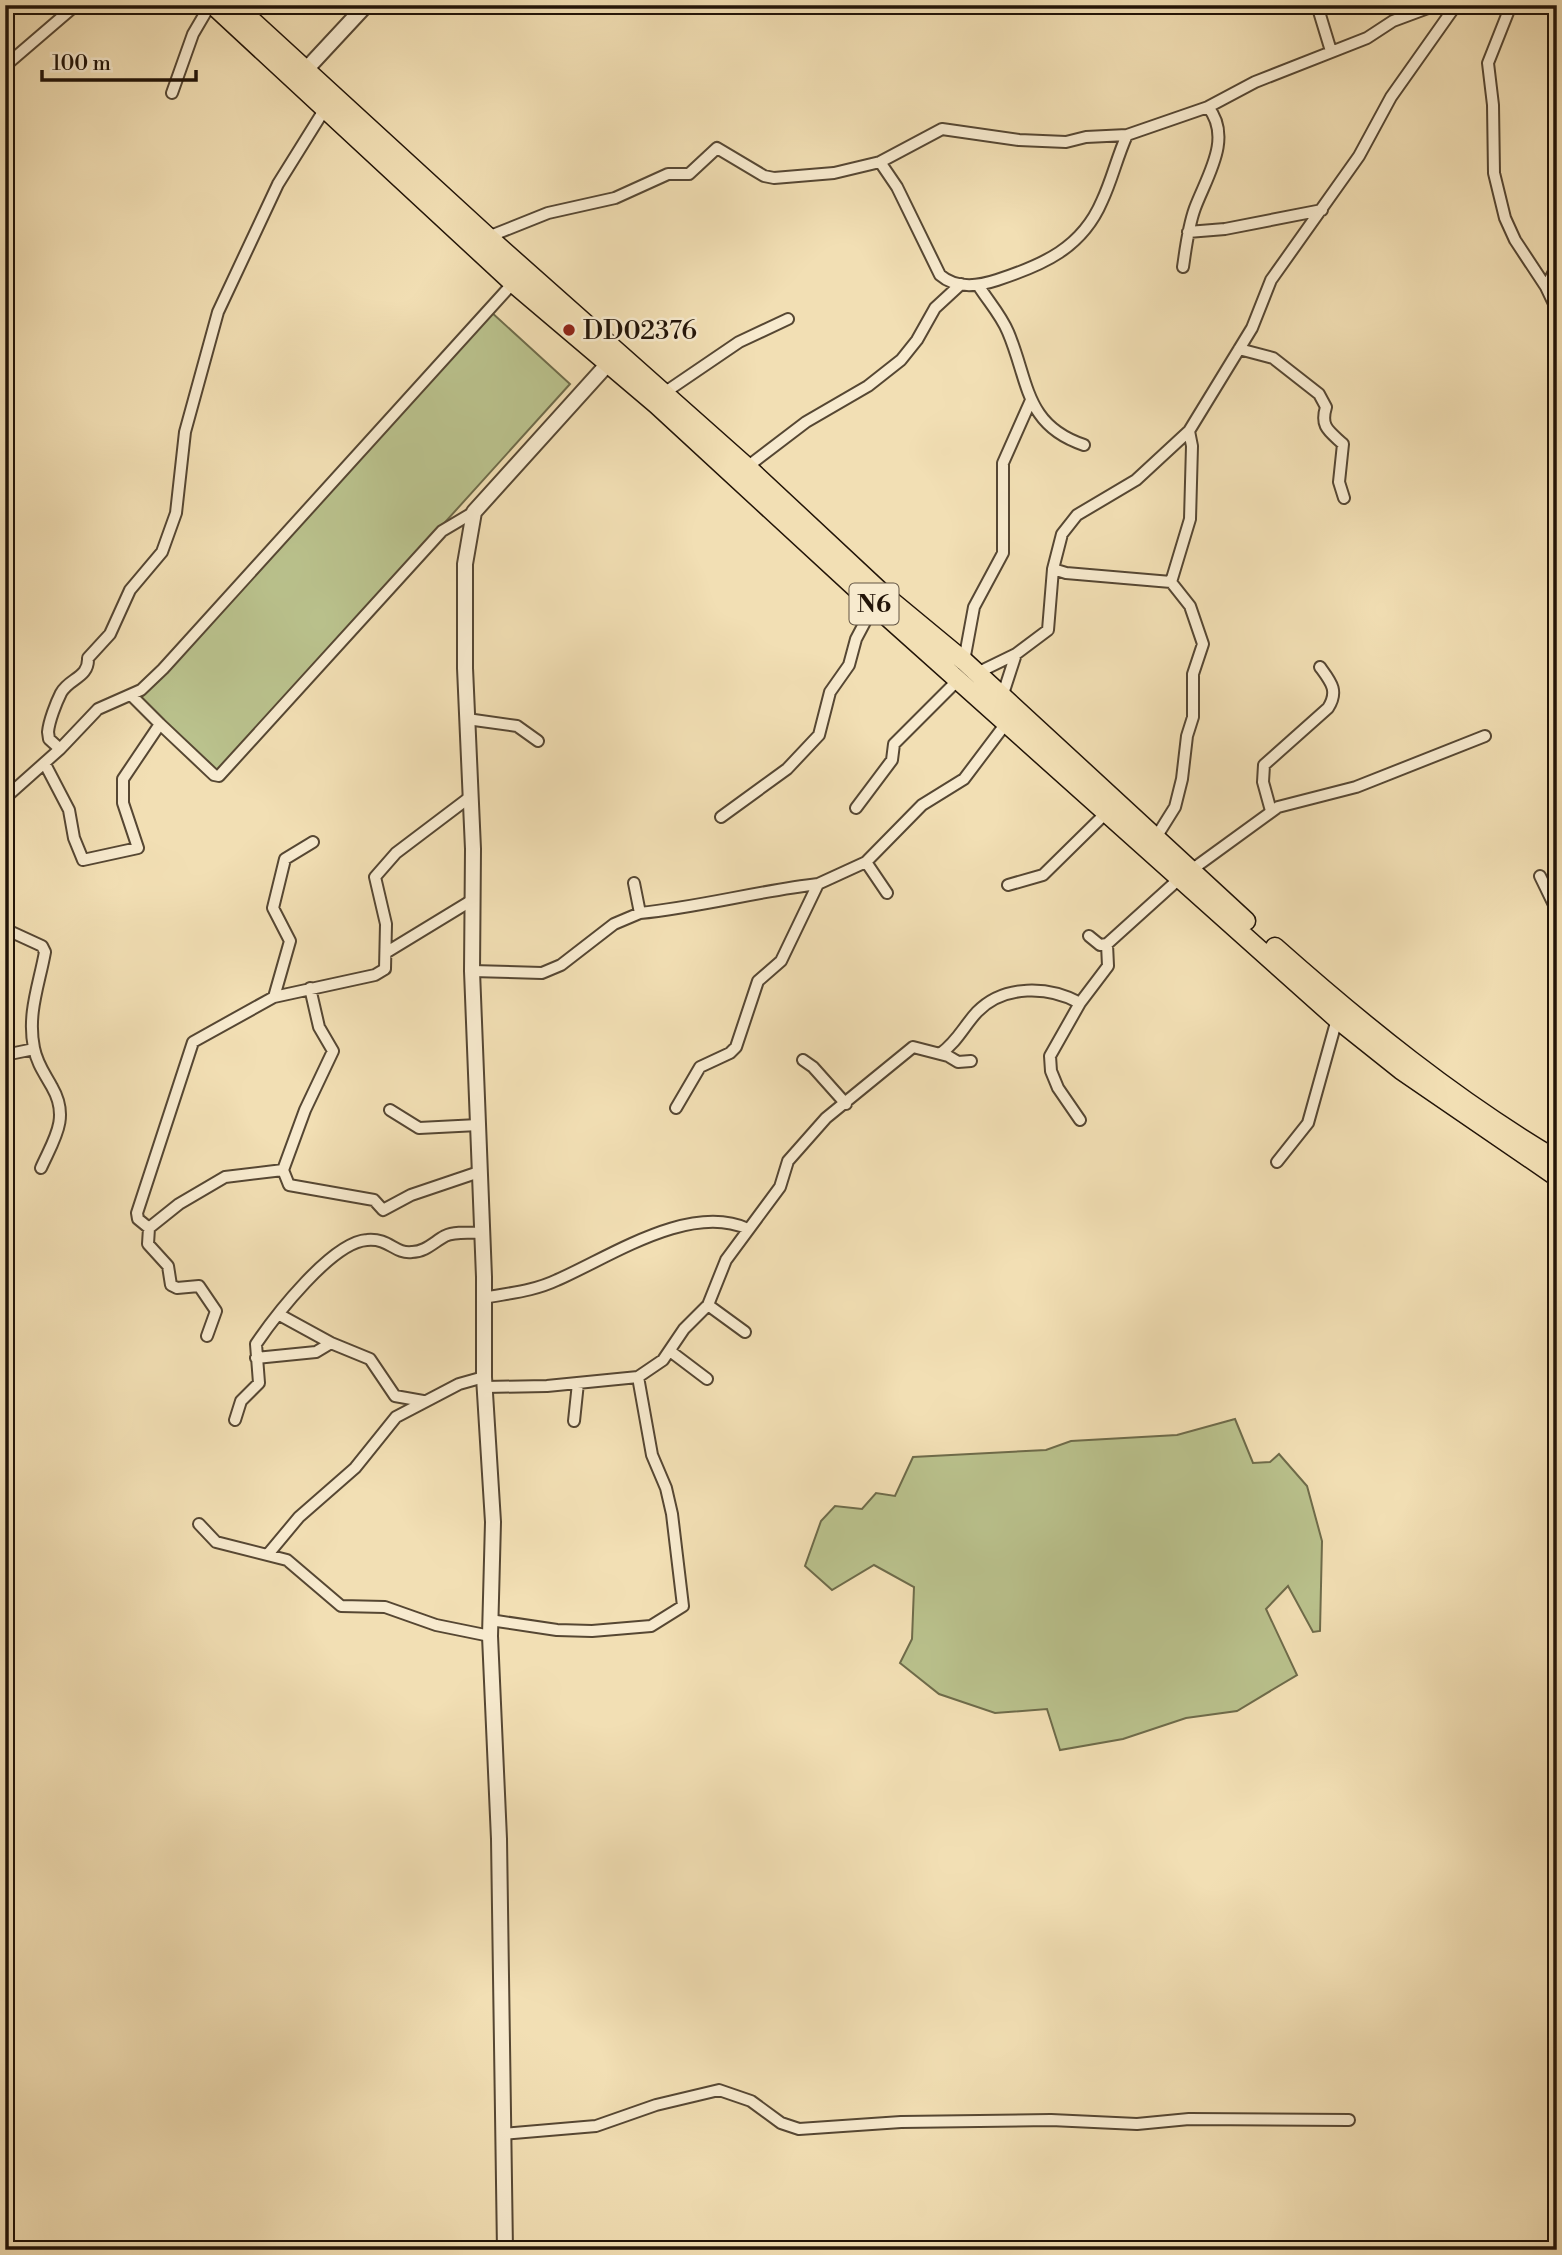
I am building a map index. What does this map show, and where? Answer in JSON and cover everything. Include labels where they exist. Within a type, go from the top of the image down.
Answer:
[{"type":"highway","name":"N6","points":[[212,5],[301,75],[488,237],[874,604],[1107,813],[1397,1051],[1556,1164]]},
{"type":"highway","name":"N6","points":[[235,5],[301,75],[326,107],[513,283],[664,393],[883,594],[971,667],[1155,839],[1185,875],[1337,1019],[1401,1070],[1556,1164]]},
{"type":"street","points":[[5,66],[76,5]]},
{"type":"street","points":[[172,93],[193,34],[212,5]]},
{"type":"street","points":[[301,75],[366,5]]},
{"type":"street","points":[[1317,5],[1331,51]]},
{"type":"street","points":[[488,237],[548,214],[615,198],[668,174],[689,174],[717,148],[764,176],[774,178],[834,173],[880,162],[942,129],[1019,140],[1066,142],[1086,136],[1127,135],[1208,107],[1255,82],[1367,38],[1393,21],[1436,5]]},
{"type":"street","points":[[1031,400],[1003,463],[1003,553],[974,607],[971,667],[1016,654],[1048,630],[1058,544],[1077,515],[1136,480],[1189,431],[1252,328],[1271,280],[1322,210],[1370,137],[1391,96],[1456,5]]},
{"type":"street","points":[[1511,5],[1488,63],[1494,173],[1505,218],[1515,240],[1546,287],[1557,310]]},
{"type":"street","points":[[60,749],[49,738],[48,732],[61,693],[83,675],[88,666],[88,658],[110,634],[130,590],[162,552],[176,513],[185,432],[218,312],[278,184],[326,107]]},
{"type":"street","points":[[1183,267],[1188,232],[1197,202],[1213,169],[1218,124],[1208,107]]},
{"type":"street","points":[[880,162],[897,187],[940,275],[947,281],[978,285],[1042,264],[1086,231],[1104,198],[1114,164],[1127,135]]},
{"type":"street","points":[[1188,232],[1225,229],[1322,210]]},
{"type":"street","points":[[1546,287],[1557,267]]},
{"type":"street","points":[[5,798],[45,764],[98,709],[131,695],[163,669],[513,283]]},
{"type":"street","points":[[747,467],[806,422],[868,386],[901,360],[917,340],[935,308],[961,284]]},
{"type":"street","points":[[978,285],[1010,335],[1031,400],[1051,428],[1066,439],[1084,445]]},
{"type":"street","points":[[664,393],[739,342],[788,319]]},
{"type":"street","points":[[1240,349],[1273,358],[1319,394],[1326,407],[1322,419],[1324,428],[1343,444],[1339,482],[1344,498]]},
{"type":"street","points":[[131,695],[214,775],[219,776],[442,531],[457,519],[474,512],[613,358]]},
{"type":"street","points":[[1171,582],[1190,519],[1192,446],[1189,431]]},
{"type":"street","points":[[474,512],[465,564],[467,719],[474,899],[472,971],[484,1298],[484,1382],[493,1522],[490,1636],[499,1839],[505,2250]]},
{"type":"street","points":[[1053,569],[1066,573],[1171,582],[1190,606],[1203,645],[1193,674],[1193,717],[1175,807],[1155,839]]},
{"type":"street","points":[[721,817],[787,769],[819,735],[830,692],[849,666],[856,639],[874,604]]},
{"type":"street","points":[[1002,697],[1016,654]]},
{"type":"street","points":[[1271,811],[1263,782],[1264,765],[1334,699],[1333,684],[1320,667]]},
{"type":"street","points":[[856,808],[892,761],[894,744],[959,679]]},
{"type":"street","points":[[467,719],[517,726],[538,741]]},
{"type":"street","points":[[472,971],[542,973],[561,965],[592,938],[614,924],[640,913],[679,909],[710,901],[738,900],[818,884],[866,862],[922,805],[964,779],[1007,722]]},
{"type":"street","points":[[45,764],[69,810],[74,838],[83,860],[133,850],[138,848],[123,803],[123,779],[160,724]]},
{"type":"street","points":[[1088,936],[1102,946],[1107,944],[1185,875],[1271,811],[1295,800],[1356,787],[1485,736]]},
{"type":"street","points":[[149,1228],[137,1216],[162,1146],[190,1046],[228,1020],[274,997],[375,975],[385,969],[386,924],[375,884],[379,869],[470,796]]},
{"type":"street","points":[[1008,885],[1043,876],[1107,813]]},
{"type":"street","points":[[274,997],[290,941],[273,908],[285,859],[313,842]]},
{"type":"street","points":[[866,862],[887,893]]},
{"type":"street","points":[[1540,876],[1557,911]]},
{"type":"street","points":[[634,883],[640,913]]},
{"type":"street","points":[[676,1108],[700,1068],[730,1053],[736,1047],[758,981],[786,954],[818,884]]},
{"type":"street","points":[[387,953],[474,899]]},
{"type":"street","points":[[5,929],[42,946],[45,952],[31,1014],[34,1049],[41,1072],[60,1102],[62,1118],[58,1136],[41,1168]]},
{"type":"street","points":[[1080,1120],[1058,1087],[1050,1063],[1061,1034],[1108,966],[1107,944]]},
{"type":"street","points":[[310,988],[319,1027],[333,1051],[305,1110],[283,1170],[289,1185],[374,1200],[383,1210],[411,1195],[461,1175],[479,1172]]},
{"type":"street","points":[[941,1053],[951,1046],[979,1009],[992,1001],[1029,989],[1062,993],[1080,1003]]},
{"type":"street","points":[[1277,1162],[1297,1140],[1311,1115],[1337,1019]]},
{"type":"street","points":[[269,1553],[299,1517],[355,1468],[396,1417],[423,1401],[459,1384],[578,1383],[638,1377],[663,1360],[684,1329],[708,1305],[726,1260],[780,1187],[785,1166],[826,1118],[846,1104],[905,1050],[913,1047],[941,1053],[958,1062],[971,1061]]},
{"type":"street","points":[[5,1055],[34,1049]]},
{"type":"street","points":[[803,1060],[813,1067],[846,1104]]},
{"type":"street","points":[[390,1110],[419,1128],[478,1125]]},
{"type":"street","points":[[208,1336],[216,1311],[199,1286],[174,1287],[168,1266],[148,1244],[149,1228],[179,1204],[225,1177],[283,1170]]},
{"type":"street","points":[[484,1298],[529,1290],[556,1281],[641,1240],[682,1227],[726,1221],[748,1229]]},
{"type":"street","points":[[235,1420],[241,1401],[259,1383],[256,1344],[286,1301],[311,1276],[362,1240],[384,1240],[400,1251],[409,1253],[421,1251],[447,1235],[482,1233]]},
{"type":"street","points":[[708,1305],[745,1332]]},
{"type":"street","points":[[278,1314],[331,1343],[370,1359],[395,1396],[423,1401]]},
{"type":"street","points":[[256,1358],[316,1352],[331,1343]]},
{"type":"street","points":[[670,1352],[707,1379]]},
{"type":"street","points":[[491,1620],[558,1630],[592,1631],[651,1626],[683,1605],[674,1522],[667,1488],[652,1455],[638,1377]]},
{"type":"street","points":[[574,1421],[578,1383]]},
{"type":"street","points":[[199,1524],[216,1542],[269,1553],[297,1567],[341,1606],[385,1606],[436,1625],[490,1636]]},
{"type":"street","points":[[502,2134],[596,2126],[656,2105],[719,2090],[751,2101],[781,2123],[799,2129],[901,2122],[1064,2120],[1137,2124],[1199,2119],[1349,2120]]},
{"type":"green space","points":[[490,311],[570,384],[212,780],[134,705]]},
{"type":"green space","points":[[1235,1419],[1253,1463],[1270,1462],[1279,1454],[1307,1486],[1322,1541],[1320,1631],[1313,1632],[1288,1586],[1266,1609],[1297,1675],[1237,1711],[1186,1718],[1123,1739],[1060,1750],[1047,1709],[995,1713],[939,1694],[900,1663],[912,1639],[914,1587],[874,1565],[832,1590],[805,1566],[821,1521],[835,1506],[862,1509],[876,1493],[895,1496],[913,1457],[1046,1450],[1071,1441],[1177,1435]]},
{"type":"place","name":"DD02376","points":[[569,330]]}]
